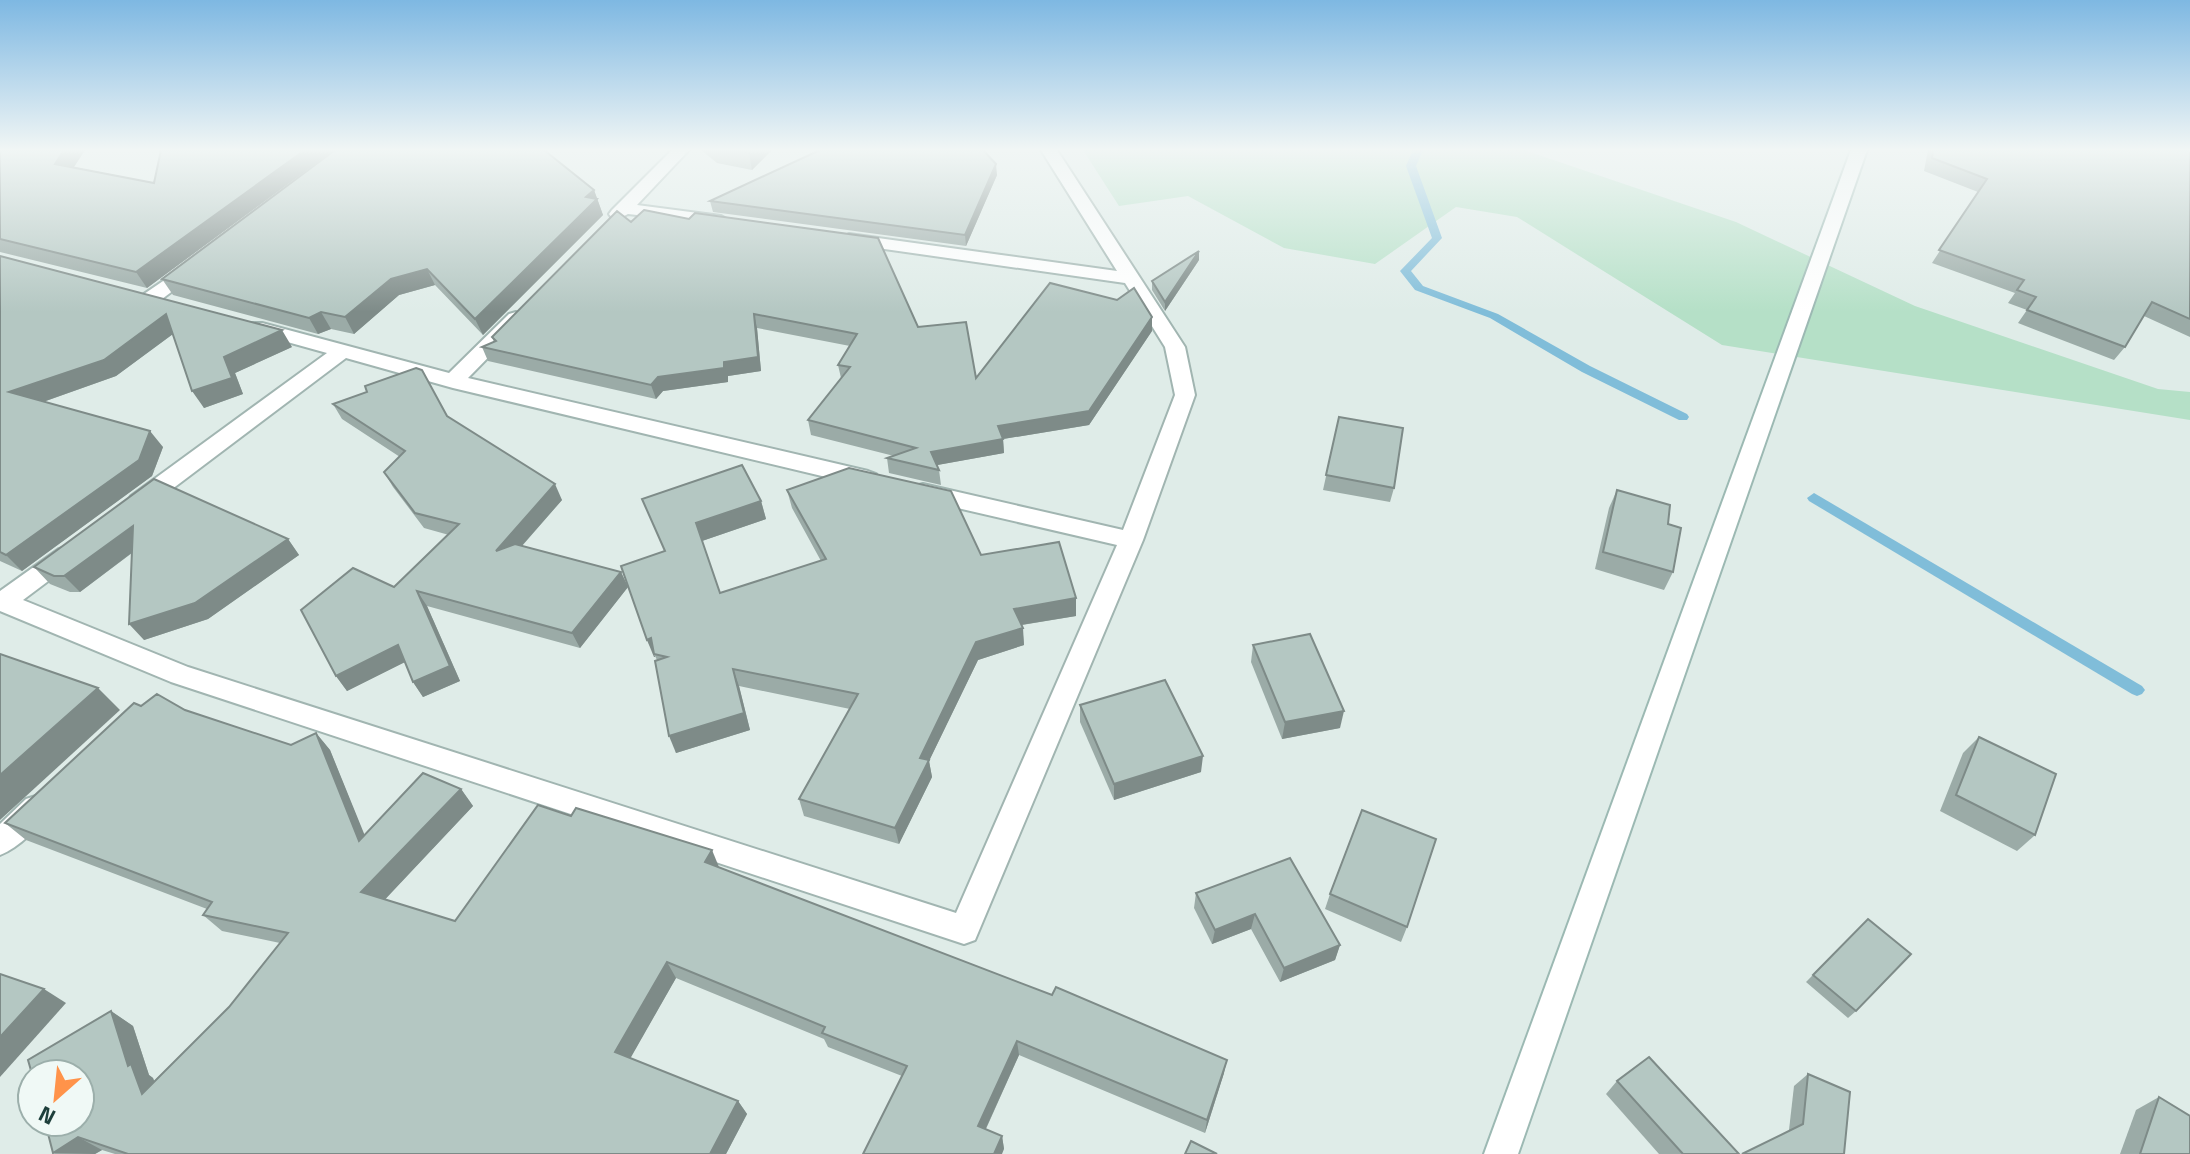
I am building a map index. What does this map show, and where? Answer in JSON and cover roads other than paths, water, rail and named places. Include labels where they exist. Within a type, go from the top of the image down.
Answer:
[{"type":"street","points":[[603,229],[628,204]]},
{"type":"street","points":[[2,602],[180,675],[964,930],[1131,540],[1185,395],[1175,347],[1082,204]]},
{"type":"street","points":[[1501,1154],[1840,204]]},
{"type":"street","points":[[624,208],[735,223]]},
{"type":"street","points":[[829,236],[1128,278]]},
{"type":"street","points":[[181,306],[144,296],[201,261]]},
{"type":"street","points":[[453,381],[528,305]]},
{"type":"street","points":[[240,323],[453,381],[1131,540]]},
{"type":"street","points":[[116,519],[343,351]]},
{"type":"street","points":[[2,602],[79,547]]},
{"type":"street","points":[[158,696],[180,675]]},
{"type":"street","points":[[0,842],[56,790]]},
{"type":"waterway","points":[[1425,204],[1437,238],[1405,271],[1419,288],[1494,316],[1586,369],[1683,417]]},
{"type":"waterway","points":[[1814,498],[2137,690]]}]
